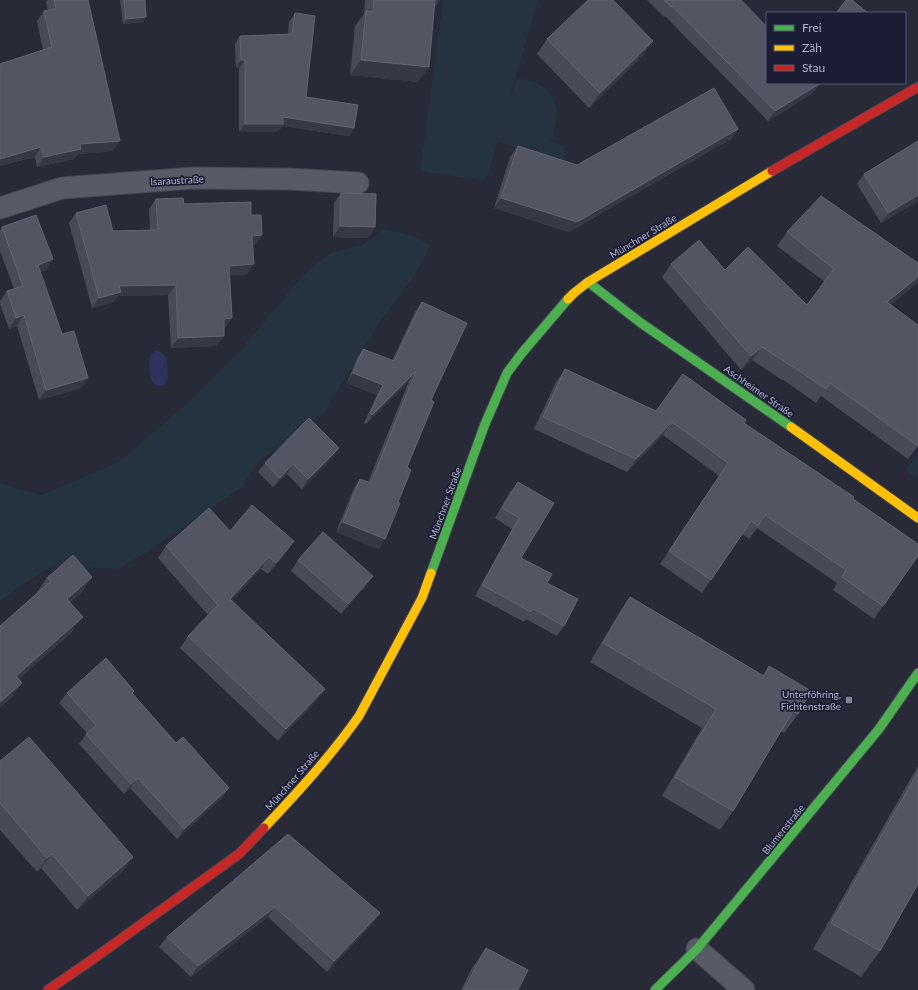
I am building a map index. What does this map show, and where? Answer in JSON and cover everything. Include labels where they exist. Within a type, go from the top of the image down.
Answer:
[{"type":"main road","name":"Münchner Straße","points":[[48,990],[93,960],[239,854],[301,790],[350,729],[359,716],[422,598],[485,424],[507,373],[522,353],[574,294],[588,282],[862,118],[918,87]]},
{"type":"main road","name":"Aschheimer Straße","points":[[588,282],[641,324],[774,415],[918,518]]},
{"type":"main road","name":"Blumenstraße","points":[[655,990],[697,949],[879,729],[918,673]]},
{"type":"street","name":"Isaraustraße","points":[[0,208],[62,188],[193,178],[289,179],[358,183]]},
{"type":"street","points":[[697,949],[744,990]]},
{"type":"shaded area","points":[[443,0],[538,0],[508,104],[516,80],[531,80],[542,86],[547,91],[555,102],[557,108],[556,121],[551,141],[564,146],[565,165],[498,141],[486,181],[420,171]]},
{"type":"shaded area","points":[[385,229],[416,237],[431,245],[414,276],[381,320],[324,413],[258,463],[241,488],[147,552],[118,569],[55,565],[20,586],[0,601],[0,483],[41,495],[119,462],[184,406],[238,353],[304,274],[332,252],[360,246]]},
{"type":"shaded area","points":[[918,454],[918,479],[906,470]]},
{"type":"water","points":[[156,350],[165,355],[167,363],[167,382],[161,386],[154,383],[151,374],[150,357]]},
{"type":"building","points":[[54,0],[88,0],[120,141],[80,144],[81,149],[44,157],[41,147],[0,159],[0,64],[52,47],[44,11],[56,9]]},
{"type":"building","points":[[124,0],[145,0],[146,17],[126,19]]},
{"type":"building","points":[[374,0],[435,0],[429,67],[361,60],[366,11],[373,12]]},
{"type":"building","points":[[588,0],[613,0],[653,41],[600,93],[547,39]]},
{"type":"building","points":[[664,0],[741,0],[766,26],[766,84],[819,84],[775,111],[672,6],[671,7]]},
{"type":"building","points":[[846,0],[852,0],[867,12],[837,12]]},
{"type":"building","points":[[295,13],[315,16],[306,97],[358,105],[354,128],[283,117],[283,124],[245,124],[245,60],[241,60],[240,36],[292,34]]},
{"type":"building","points":[[714,88],[738,129],[577,222],[501,198],[518,146],[577,165]]},
{"type":"building","points":[[918,141],[918,195],[888,213],[864,174]]},
{"type":"building","points":[[341,193],[376,194],[375,227],[340,226]]},
{"type":"building","points":[[821,196],[918,263],[918,277],[887,302],[918,325],[918,446],[830,383],[826,389],[762,347],[751,356],[671,264],[699,240],[725,270],[748,247],[807,305],[834,269],[787,232]]},
{"type":"building","points":[[183,198],[184,204],[251,202],[251,215],[261,215],[262,235],[252,236],[254,264],[229,266],[232,318],[224,319],[224,336],[178,338],[176,285],[119,286],[121,292],[99,298],[76,213],[106,205],[113,231],[158,230],[156,199]]},
{"type":"building","points":[[36,215],[53,259],[38,265],[62,334],[74,331],[88,378],[46,390],[24,315],[16,318],[7,291],[23,286],[2,227]]},
{"type":"building","points":[[422,302],[467,323],[431,400],[434,402],[407,467],[411,470],[398,502],[400,503],[385,539],[343,522],[360,479],[371,483],[416,371],[372,415],[370,413],[383,385],[353,373],[363,349],[394,361]]},
{"type":"building","points":[[565,369],[656,411],[683,374],[746,420],[744,423],[854,497],[853,499],[918,544],[918,556],[883,606],[842,577],[846,570],[765,515],[758,526],[751,521],[711,580],[669,551],[728,463],[672,422],[636,459],[543,417]]},
{"type":"building","points":[[309,418],[339,448],[308,479],[293,464],[280,478],[265,463]]},
{"type":"building","points":[[518,482],[554,503],[521,558],[552,574],[547,583],[578,599],[564,626],[533,609],[531,612],[482,585],[519,518],[502,508]]},
{"type":"building","points":[[252,505],[294,541],[276,563],[269,557],[230,599],[325,689],[286,729],[188,636],[218,605],[166,546],[209,508],[230,531]]},
{"type":"building","points":[[323,532],[373,576],[348,604],[298,560]]},
{"type":"building","points":[[73,555],[92,577],[67,599],[83,617],[16,676],[22,683],[0,702],[0,626],[51,581],[47,578]]},
{"type":"building","points":[[630,597],[764,676],[769,666],[811,691],[798,714],[793,711],[733,811],[675,777],[716,709],[603,643]]},
{"type":"building","points":[[106,658],[134,691],[132,693],[176,743],[183,737],[229,788],[184,829],[138,778],[131,784],[86,734],[96,725],[67,693]]},
{"type":"building","points":[[29,737],[133,857],[88,896],[52,854],[47,858],[0,803],[0,761]]},
{"type":"building","points":[[918,772],[918,884],[880,951],[831,923]]},
{"type":"building","points":[[288,834],[380,913],[334,961],[275,907],[198,966],[167,937]]},
{"type":"building","points":[[486,948],[528,970],[518,990],[464,990]]},
{"type":"traffic: fast","points":[[588,282],[641,323],[791,427]]},
{"type":"traffic: fast","points":[[431,573],[485,424],[507,373],[568,299]]},
{"type":"traffic: fast","points":[[655,990],[697,949],[879,729],[918,673]]},
{"type":"traffic: slow","points":[[568,299],[588,282],[772,171]]},
{"type":"traffic: slow","points":[[791,427],[918,518]]},
{"type":"traffic: slow","points":[[264,828],[314,774],[359,716],[422,598],[431,573]]},
{"type":"traffic: jam","points":[[772,171],[918,87]]},
{"type":"traffic: jam","points":[[48,990],[239,854],[264,828]]},
{"type":"place","name":"Unterföhring, Fichtenstraße","points":[[849,700]]}]
